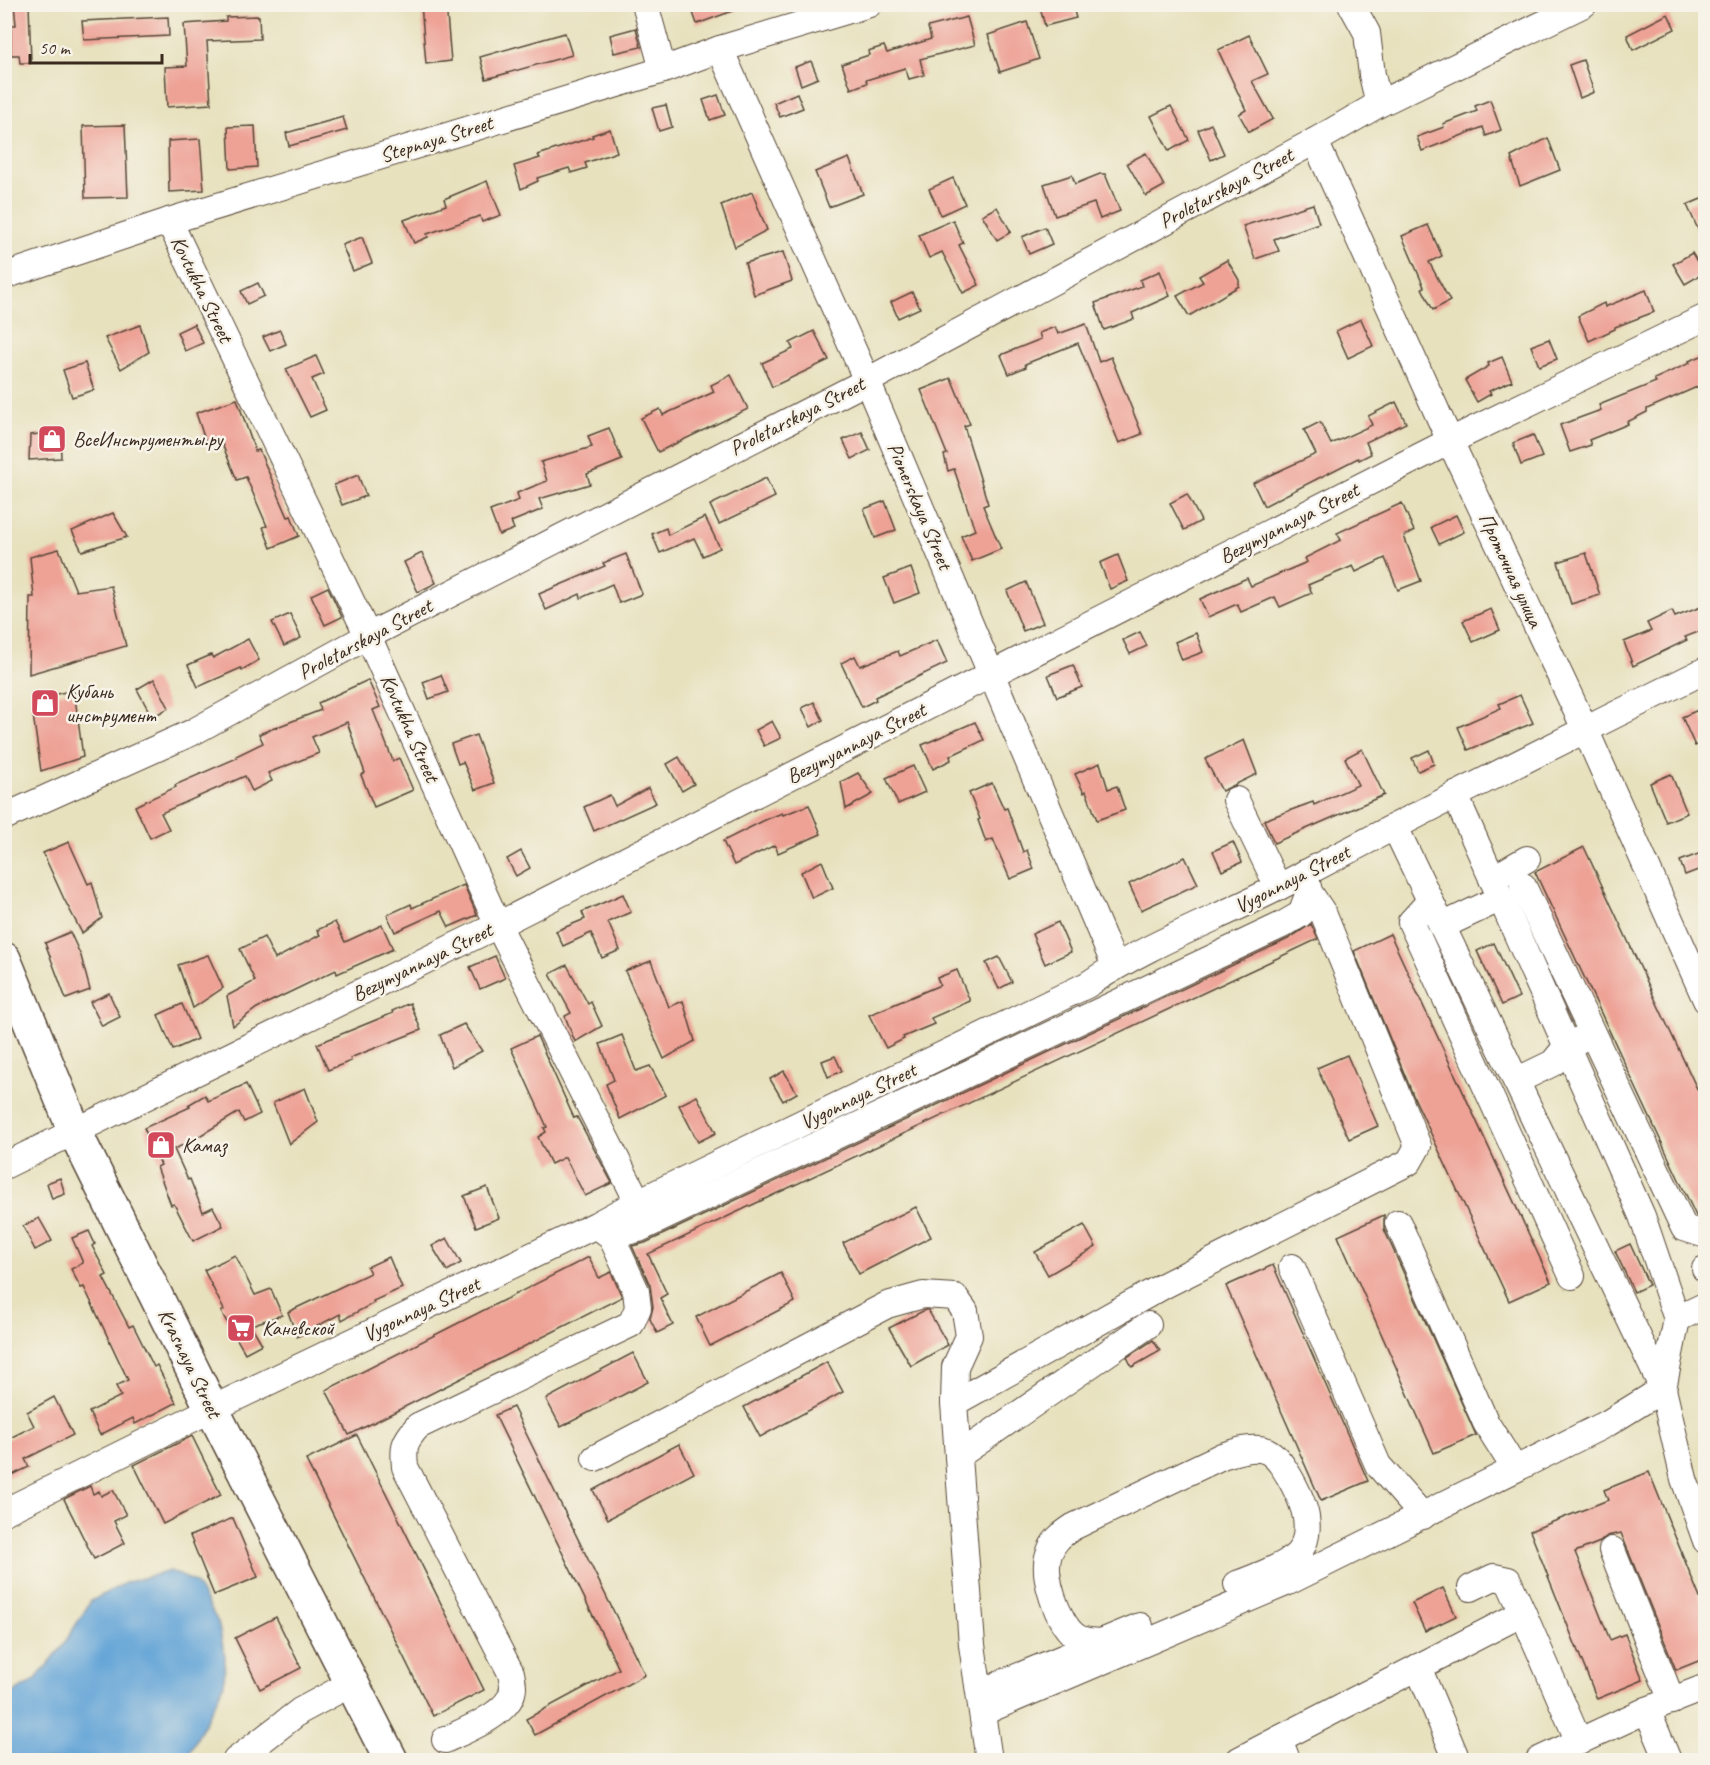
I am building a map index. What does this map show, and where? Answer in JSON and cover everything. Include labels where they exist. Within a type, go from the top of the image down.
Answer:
[{"type":"main road","name":"Krasnaya Street","points":[[4,959],[75,1132],[391,1761]]},
{"type":"street","points":[[645,4],[663,70]]},
{"type":"street","name":"Stepnaya Street","points":[[4,276],[169,221],[663,70],[720,49],[869,4]]},
{"type":"street","points":[[1351,4],[1367,33],[1372,75],[1379,104]]},
{"type":"street","name":"Proletarskaya Street","points":[[4,817],[193,732],[368,636],[867,381],[1315,141],[1379,104],[1584,4]]},
{"type":"street","name":"Pionerskaya Street","points":[[720,49],[867,381],[1115,966]]},
{"type":"street","name":"Проточная улица","points":[[1315,141],[1450,441],[1586,729],[1706,1000]]},
{"type":"street","name":"Kovtukha Street","points":[[169,221],[368,636],[498,925],[638,1202]]},
{"type":"street","name":"Bezymyannaya Street","points":[[4,1166],[498,925],[1450,441],[1706,317]]},
{"type":"street","name":"Vygonnaya Street","points":[[4,1512],[212,1408],[604,1231],[638,1202],[720,1177],[1087,985],[1115,966],[1278,887],[1307,882],[1395,827],[1455,795],[1706,670]]},
{"type":"street","points":[[983,1712],[1288,1582],[1608,1423],[1663,1389],[1677,1318],[1642,1216],[1455,795]]},
{"type":"street","points":[[1236,800],[1278,887]]},
{"type":"street","points":[[1395,827],[1663,1389],[1696,1485],[1706,1541]]},
{"type":"street","points":[[1442,926],[1497,888],[1527,859]]},
{"type":"street","points":[[446,1740],[498,1713],[510,1700],[513,1689],[511,1674],[405,1467],[403,1452],[406,1439],[418,1426],[631,1324],[638,1308],[636,1292],[604,1231],[639,1229],[720,1177],[1100,1012],[1282,925],[1301,914],[1307,882]]},
{"type":"street","points":[[954,1402],[1165,1285],[1409,1162],[1418,1146],[1323,913],[1307,882]]},
{"type":"street","points":[[1523,886],[1684,1228],[1706,1235]]},
{"type":"street","points":[[1430,901],[1411,922],[1572,1276]]},
{"type":"street","points":[[1087,985],[1100,1012]]},
{"type":"street","points":[[1464,1040],[1491,1028]]},
{"type":"street","points":[[1516,1081],[1553,1063],[1567,1046],[1592,1033]]},
{"type":"street","points":[[1525,1173],[1553,1159]]},
{"type":"street","points":[[1642,1216],[1671,1202]]},
{"type":"street","points":[[1398,1223],[1486,1423],[1515,1469]]},
{"type":"street","points":[[1292,1267],[1378,1465],[1423,1516]]},
{"type":"street","points":[[595,1458],[887,1305],[923,1295],[955,1298],[965,1311],[969,1336],[955,1367],[954,1402],[972,1645],[989,1761]]},
{"type":"street","points":[[1677,1318],[1706,1305]]},
{"type":"street","points":[[958,1456],[1148,1325]]},
{"type":"street","points":[[983,1712],[995,1686],[1101,1642],[1283,1564],[1301,1550],[1307,1528],[1304,1509],[1281,1464],[1266,1451],[1247,1449],[1222,1456],[1073,1527],[1056,1539],[1048,1556],[1047,1578],[1061,1618],[1073,1635],[1084,1641],[1101,1642]]},
{"type":"street","points":[[1612,1550],[1672,1701]]},
{"type":"street","points":[[1471,1588],[1494,1577],[1508,1580],[1579,1742]]},
{"type":"street","points":[[1239,1761],[1283,1750],[1419,1667],[1523,1613]]},
{"type":"street","points":[[1419,1667],[1457,1761]]},
{"type":"street","points":[[236,1761],[300,1711],[352,1683]]},
{"type":"street","points":[[1539,1761],[1647,1710],[1706,1687]]},
{"type":"street","points":[[1647,1710],[1668,1761]]},
{"type":"water","points":[[170,1571],[195,1582],[218,1622],[225,1657],[224,1684],[190,1752],[178,1760],[5,1760],[5,1698],[35,1680],[62,1647],[91,1601],[127,1582]]},
{"type":"building","points":[[14,4],[29,4],[31,63],[20,63],[19,55],[11,55],[11,25],[16,25]]},
{"type":"building","points":[[421,4],[446,4],[451,61],[426,64]]},
{"type":"building","points":[[690,4],[745,4],[746,6],[697,24]]},
{"type":"building","points":[[1039,4],[1072,4],[1076,18],[1045,26]]},
{"type":"building","points":[[1668,14],[1675,29],[1633,50],[1627,35]]},
{"type":"building","points":[[259,16],[260,39],[207,41],[211,104],[167,107],[165,67],[187,66],[184,24],[226,21],[226,17]]},
{"type":"building","points":[[168,17],[169,36],[84,40],[82,21]]},
{"type":"building","points":[[967,17],[975,45],[920,59],[924,75],[909,79],[905,68],[866,80],[867,83],[851,89],[842,64],[869,55],[868,51],[884,46],[887,53],[931,39],[928,27]]},
{"type":"building","points":[[1027,22],[1039,59],[1000,72],[988,35]]},
{"type":"building","points":[[636,28],[641,47],[614,53],[610,35]]},
{"type":"building","points":[[565,33],[572,55],[486,79],[480,57]]},
{"type":"building","points":[[1249,35],[1268,74],[1252,81],[1273,119],[1249,132],[1239,114],[1246,110],[1218,50]]},
{"type":"building","points":[[1583,60],[1594,92],[1580,98],[1569,65]]},
{"type":"building","points":[[811,61],[818,78],[801,85],[795,67]]},
{"type":"building","points":[[797,93],[803,108],[780,117],[774,103]]},
{"type":"building","points":[[718,95],[725,115],[710,120],[703,100]]},
{"type":"building","points":[[1490,100],[1501,130],[1486,136],[1483,127],[1422,151],[1417,137],[1477,111],[1475,106]]},
{"type":"building","points":[[666,105],[672,127],[659,131],[652,108]]},
{"type":"building","points":[[1171,106],[1189,140],[1169,151],[1151,116]]},
{"type":"building","points":[[343,117],[347,130],[289,146],[286,133]]},
{"type":"building","points":[[1211,124],[1224,154],[1211,160],[1198,130]]},
{"type":"building","points":[[125,125],[128,197],[85,198],[83,126]]},
{"type":"building","points":[[255,126],[257,167],[230,169],[228,127]]},
{"type":"building","points":[[610,129],[617,152],[585,163],[587,168],[571,173],[569,168],[537,178],[538,181],[521,189],[514,166],[540,158],[538,155]]},
{"type":"building","points":[[1548,138],[1560,170],[1520,186],[1511,157]]},
{"type":"building","points":[[200,139],[204,190],[169,192],[168,141]]},
{"type":"building","points":[[1146,153],[1164,186],[1146,196],[1127,163]]},
{"type":"building","points":[[849,158],[863,194],[829,207],[815,172]]},
{"type":"building","points":[[1105,174],[1120,211],[1100,219],[1094,203],[1055,216],[1044,184],[1072,175],[1075,184]]},
{"type":"building","points":[[953,178],[965,204],[941,215],[929,189]]},
{"type":"building","points":[[487,181],[501,215],[482,222],[480,216],[427,234],[428,237],[414,243],[404,220],[446,205],[444,199]]},
{"type":"building","points":[[752,192],[767,230],[735,247],[721,205]]},
{"type":"building","points":[[1706,197],[1706,247],[1687,205]]},
{"type":"building","points":[[1313,204],[1319,223],[1274,239],[1279,251],[1255,259],[1243,226]]},
{"type":"building","points":[[997,207],[1011,232],[997,240],[982,215]]},
{"type":"building","points":[[953,220],[963,243],[959,245],[979,285],[963,293],[942,252],[929,258],[919,235]]},
{"type":"building","points":[[1428,225],[1442,256],[1429,262],[1450,301],[1433,310],[1402,236]]},
{"type":"building","points":[[1045,227],[1052,244],[1029,254],[1022,237]]},
{"type":"building","points":[[362,237],[372,263],[353,271],[342,245]]},
{"type":"building","points":[[783,252],[792,281],[754,295],[745,263]]},
{"type":"building","points":[[1692,253],[1704,273],[1685,284],[1673,264]]},
{"type":"building","points":[[1227,260],[1239,280],[1239,286],[1189,316],[1177,296],[1203,282],[1199,276]]},
{"type":"building","points":[[1160,271],[1170,296],[1132,313],[1134,319],[1104,330],[1095,303],[1142,286],[1140,280]]},
{"type":"building","points":[[258,283],[264,296],[247,304],[241,291]]},
{"type":"building","points":[[1646,290],[1654,312],[1615,327],[1589,341],[1578,316],[1604,303],[1605,307]]},
{"type":"building","points":[[912,292],[920,308],[898,318],[891,302]]},
{"type":"building","points":[[1361,319],[1373,346],[1348,358],[1336,331]]},
{"type":"building","points":[[194,324],[203,343],[185,351],[177,332]]},
{"type":"building","points":[[1086,324],[1099,362],[1111,357],[1142,434],[1119,443],[1078,343],[1025,364],[1026,367],[1009,374],[1001,355],[1041,339],[1039,333],[1055,327],[1058,334]]},
{"type":"building","points":[[140,325],[149,352],[121,369],[105,338]]},
{"type":"building","points":[[280,330],[286,344],[270,351],[263,337]]},
{"type":"building","points":[[814,331],[829,360],[772,387],[762,363],[793,349],[790,343]]},
{"type":"building","points":[[1549,339],[1557,359],[1539,366],[1531,346]]},
{"type":"building","points":[[1706,354],[1706,383],[1647,409],[1647,412],[1627,422],[1628,424],[1589,440],[1591,445],[1570,452],[1560,425],[1601,410],[1599,405],[1656,382],[1654,379]]},
{"type":"building","points":[[316,356],[324,374],[312,379],[326,410],[310,417],[286,369]]},
{"type":"building","points":[[1502,357],[1512,381],[1489,391],[1491,394],[1477,402],[1465,380],[1489,366],[1488,363]]},
{"type":"building","points":[[85,363],[94,390],[72,397],[63,370]]},
{"type":"building","points":[[731,375],[748,409],[658,452],[641,418],[660,409],[663,415],[714,392],[711,385]]},
{"type":"building","points":[[951,378],[970,424],[964,426],[988,504],[983,506],[1001,549],[972,561],[961,536],[975,530],[954,469],[948,471],[944,455],[947,454],[921,390]]},
{"type":"building","points":[[237,399],[255,451],[259,450],[288,517],[291,516],[299,536],[271,548],[263,527],[267,526],[246,477],[237,480],[220,439],[206,443],[196,413]]},
{"type":"building","points":[[1396,402],[1406,423],[1366,442],[1371,454],[1359,460],[1358,458],[1264,506],[1253,483],[1316,454],[1304,430],[1320,422],[1331,444],[1372,425],[1368,416]]},
{"type":"building","points":[[609,428],[622,460],[587,474],[590,484],[539,499],[543,509],[511,522],[514,529],[499,535],[490,511],[519,500],[517,493],[547,481],[541,462],[592,447],[588,436]]},
{"type":"building","points":[[60,432],[61,458],[29,460],[30,435]]},
{"type":"building","points":[[862,432],[870,450],[852,459],[843,440]]},
{"type":"building","points":[[1533,435],[1542,457],[1521,465],[1513,443]]},
{"type":"building","points":[[358,475],[366,496],[342,505],[334,485]]},
{"type":"building","points":[[766,478],[775,497],[719,524],[710,505]]},
{"type":"building","points":[[1187,494],[1201,521],[1184,530],[1170,503]]},
{"type":"building","points":[[885,501],[896,530],[875,538],[864,509]]},
{"type":"building","points":[[1402,503],[1414,531],[1404,536],[1421,581],[1398,590],[1385,558],[1356,572],[1353,566],[1308,585],[1312,593],[1280,607],[1275,597],[1241,612],[1237,604],[1208,617],[1200,599],[1247,578],[1251,586],[1307,562],[1305,558],[1341,540],[1337,533]]},
{"type":"building","points":[[113,513],[127,537],[82,551],[72,531]]},
{"type":"building","points":[[1456,515],[1464,532],[1439,544],[1431,527]]},
{"type":"building","points":[[705,517],[720,548],[703,556],[694,538],[660,553],[652,534],[666,528],[668,535]]},
{"type":"building","points":[[59,549],[76,591],[111,586],[126,646],[29,674],[30,597],[34,597],[30,557]]},
{"type":"building","points":[[422,553],[436,583],[418,592],[404,562]]},
{"type":"building","points":[[1586,553],[1600,595],[1571,604],[1558,562]]},
{"type":"building","points":[[626,554],[642,594],[619,603],[612,584],[581,598],[580,594],[546,610],[539,594],[605,566],[603,563]]},
{"type":"building","points":[[1118,555],[1128,581],[1110,589],[1100,563]]},
{"type":"building","points":[[911,568],[920,593],[894,603],[884,578]]},
{"type":"building","points":[[1026,582],[1043,623],[1023,631],[1007,591]]},
{"type":"building","points":[[328,587],[342,617],[325,625],[311,595]]},
{"type":"building","points":[[1706,605],[1706,629],[1685,637],[1687,640],[1633,666],[1624,642],[1651,631],[1647,623],[1672,611],[1675,617]]},
{"type":"building","points":[[1491,609],[1500,630],[1473,642],[1463,621]]},
{"type":"building","points":[[290,614],[301,638],[284,646],[272,622]]},
{"type":"building","points":[[1140,632],[1147,646],[1130,654],[1123,640]]},
{"type":"building","points":[[1196,633],[1203,652],[1182,660],[1175,642]]},
{"type":"building","points":[[248,639],[259,660],[242,670],[241,668],[198,687],[188,665],[211,655],[213,658]]},
{"type":"building","points":[[937,640],[947,663],[875,697],[876,700],[862,707],[841,663],[855,656],[860,666],[898,651],[900,656]]},
{"type":"building","points":[[1073,665],[1082,687],[1057,697],[1048,675]]},
{"type":"building","points":[[441,675],[448,692],[429,699],[423,682]]},
{"type":"building","points":[[154,679],[169,708],[152,717],[137,689]]},
{"type":"building","points":[[368,680],[380,707],[373,710],[393,761],[399,758],[413,790],[374,807],[361,775],[365,773],[347,722],[312,737],[319,753],[268,773],[272,781],[252,791],[245,776],[161,813],[169,829],[150,838],[135,806],[176,787],[175,785],[237,758],[236,756],[263,743],[259,734],[321,710],[318,703]]},
{"type":"building","points":[[74,690],[83,757],[41,771],[31,700]]},
{"type":"building","points":[[1520,695],[1533,723],[1468,750],[1458,727],[1501,708],[1499,704]]},
{"type":"building","points":[[814,702],[823,720],[811,727],[802,708]]},
{"type":"building","points":[[1698,710],[1706,727],[1706,741],[1695,746],[1682,717]]},
{"type":"building","points":[[772,721],[781,738],[764,746],[756,730]]},
{"type":"building","points":[[975,722],[984,740],[950,756],[951,760],[933,769],[922,745]]},
{"type":"building","points":[[476,735],[494,783],[475,790],[463,762],[458,764],[451,744]]},
{"type":"building","points":[[1244,740],[1257,774],[1222,791],[1205,759]]},
{"type":"building","points":[[1362,749],[1384,795],[1274,843],[1264,820],[1313,802],[1314,805],[1358,785],[1345,758]]},
{"type":"building","points":[[1429,750],[1434,764],[1418,771],[1412,758]]},
{"type":"building","points":[[679,757],[694,784],[682,791],[667,764]]},
{"type":"building","points":[[1100,763],[1108,789],[1117,786],[1125,810],[1097,820],[1086,791],[1084,793],[1075,774]]},
{"type":"building","points":[[913,766],[925,792],[898,804],[886,778]]},
{"type":"building","points":[[858,773],[873,794],[846,809],[841,782]]},
{"type":"building","points":[[1671,774],[1687,813],[1666,822],[1650,783]]},
{"type":"building","points":[[992,783],[1004,809],[1007,808],[1023,852],[1027,850],[1034,869],[1010,879],[993,839],[986,842],[978,820],[980,819],[969,793]]},
{"type":"building","points":[[648,788],[656,803],[594,831],[584,807],[610,795],[615,806]]},
{"type":"building","points":[[809,805],[821,834],[778,853],[775,845],[734,865],[723,841],[765,820]]},
{"type":"building","points":[[69,842],[88,884],[92,882],[102,918],[82,933],[43,853]]},
{"type":"building","points":[[1233,842],[1242,862],[1222,871],[1213,851]]},
{"type":"building","points":[[1584,847],[1706,1108],[1706,1219],[1696,1216],[1535,872]]},
{"type":"building","points":[[521,851],[530,868],[516,876],[507,859]]},
{"type":"building","points":[[1706,851],[1706,867],[1685,875],[1680,861]]},
{"type":"building","points":[[1185,857],[1198,884],[1141,910],[1129,884]]},
{"type":"building","points":[[822,861],[833,888],[812,898],[801,872]]},
{"type":"building","points":[[464,885],[477,915],[449,927],[441,911],[395,932],[387,915],[411,904],[412,908]]},
{"type":"building","points":[[623,894],[631,912],[608,922],[620,950],[602,958],[591,933],[563,946],[556,931],[585,919],[582,912]]},
{"type":"building","points":[[335,922],[345,942],[382,925],[393,949],[337,974],[336,970],[257,1008],[233,1026],[227,996],[255,981],[240,949],[264,937],[275,959],[320,935],[317,930]]},
{"type":"building","points":[[1058,922],[1071,952],[1045,964],[1032,934]]},
{"type":"building","points":[[1311,924],[1318,939],[648,1254],[667,1294],[660,1298],[673,1325],[657,1333],[650,1319],[653,1307],[650,1285],[632,1246],[645,1243],[1288,939]]},
{"type":"building","points":[[70,932],[81,956],[90,990],[66,999],[45,943]]},
{"type":"building","points":[[1390,934],[1551,1282],[1509,1301],[1413,1095],[1354,951]]},
{"type":"building","points":[[1494,943],[1519,997],[1502,1005],[1477,951]]},
{"type":"building","points":[[208,955],[223,988],[193,1008],[178,965]]},
{"type":"building","points":[[495,956],[505,978],[480,989],[470,967]]},
{"type":"building","points":[[999,957],[1012,982],[999,989],[986,963]]},
{"type":"building","points":[[651,961],[669,1007],[683,1001],[695,1041],[664,1059],[625,971]]},
{"type":"building","points":[[567,965],[588,1004],[591,1002],[602,1026],[575,1042],[565,1016],[571,1013],[550,974]]},
{"type":"building","points":[[957,970],[970,1001],[931,1018],[934,1024],[903,1037],[904,1039],[886,1048],[869,1015],[940,985],[937,978]]},
{"type":"building","points":[[109,993],[120,1017],[102,1026],[90,1002]]},
{"type":"building","points":[[410,1003],[421,1030],[350,1058],[351,1061],[328,1070],[317,1044],[393,1013],[392,1011]]},
{"type":"building","points":[[182,1004],[197,1039],[173,1050],[158,1015]]},
{"type":"building","points":[[464,1024],[482,1051],[452,1067],[440,1035]]},
{"type":"building","points":[[622,1035],[636,1071],[650,1066],[666,1095],[620,1119],[606,1084],[614,1080],[600,1044]]},
{"type":"building","points":[[537,1036],[574,1118],[577,1117],[612,1183],[585,1196],[565,1157],[551,1164],[538,1137],[546,1132],[544,1128],[547,1127],[511,1048]]},
{"type":"building","points":[[1347,1055],[1378,1126],[1349,1139],[1317,1068]]},
{"type":"building","points":[[835,1056],[842,1071],[828,1077],[822,1061]]},
{"type":"building","points":[[784,1071],[797,1093],[783,1101],[770,1079]]},
{"type":"building","points":[[246,1084],[260,1114],[244,1122],[239,1112],[196,1139],[174,1149],[188,1180],[190,1179],[203,1212],[213,1207],[223,1226],[193,1241],[174,1204],[171,1205],[157,1167],[161,1165],[144,1128],[190,1107],[188,1105],[205,1095],[208,1101]]},
{"type":"building","points":[[305,1088],[318,1122],[289,1144],[273,1103]]},
{"type":"building","points":[[697,1096],[716,1133],[698,1142],[679,1105]]},
{"type":"building","points":[[60,1178],[65,1194],[52,1199],[47,1183]]},
{"type":"building","points":[[487,1187],[499,1218],[476,1227],[464,1196]]},
{"type":"building","points":[[916,1207],[931,1237],[859,1274],[843,1243]]},
{"type":"building","points":[[1384,1215],[1384,1229],[1476,1435],[1434,1453],[1338,1236]]},
{"type":"building","points":[[39,1218],[52,1241],[35,1250],[23,1226]]},
{"type":"building","points":[[1084,1225],[1096,1247],[1048,1275],[1035,1252]]},
{"type":"building","points":[[89,1231],[95,1244],[92,1246],[107,1275],[103,1277],[129,1327],[133,1325],[154,1367],[157,1365],[176,1403],[135,1424],[133,1418],[100,1435],[89,1412],[121,1396],[116,1386],[128,1380],[84,1287],[81,1288],[71,1269],[83,1263],[72,1238]]},
{"type":"building","points":[[447,1238],[461,1263],[447,1271],[432,1246]]},
{"type":"building","points":[[1630,1244],[1649,1285],[1634,1292],[1615,1251]]},
{"type":"building","points":[[235,1255],[255,1295],[271,1289],[282,1315],[251,1325],[262,1344],[245,1353],[221,1312],[224,1310],[204,1270]]},
{"type":"building","points":[[389,1257],[402,1288],[373,1301],[374,1303],[342,1320],[340,1314],[297,1337],[288,1312],[370,1273],[367,1267]]},
{"type":"building","points":[[589,1257],[599,1278],[611,1272],[622,1297],[349,1435],[326,1390]]},
{"type":"building","points":[[1273,1265],[1368,1481],[1321,1501],[1226,1286]]},
{"type":"building","points":[[781,1273],[795,1302],[710,1346],[696,1317]]},
{"type":"building","points":[[928,1310],[948,1345],[911,1366],[889,1328]]},
{"type":"building","points":[[1153,1340],[1160,1351],[1132,1367],[1127,1357]]},
{"type":"building","points":[[633,1353],[648,1382],[561,1427],[546,1399]]},
{"type":"building","points":[[827,1362],[843,1392],[760,1437],[744,1407]]},
{"type":"building","points":[[54,1397],[73,1435],[25,1459],[29,1467],[4,1479],[4,1441],[34,1426],[27,1412]]},
{"type":"building","points":[[513,1407],[645,1675],[535,1735],[526,1719],[619,1669],[495,1415]]},
{"type":"building","points":[[357,1435],[484,1690],[433,1716],[306,1460]]},
{"type":"building","points":[[192,1436],[221,1495],[163,1524],[134,1465]]},
{"type":"building","points":[[679,1444],[694,1473],[608,1519],[593,1490]]},
{"type":"building","points":[[1649,1472],[1706,1613],[1706,1658],[1676,1670],[1621,1533],[1607,1536],[1600,1542],[1575,1552],[1610,1640],[1625,1634],[1643,1680],[1597,1699],[1530,1531],[1608,1500],[1604,1490]]},
{"type":"building","points":[[90,1486],[93,1494],[99,1491],[101,1496],[113,1490],[126,1515],[114,1521],[125,1543],[94,1559],[64,1499]]},
{"type":"building","points":[[233,1518],[258,1577],[214,1595],[190,1536]]},
{"type":"building","points":[[1443,1588],[1456,1616],[1425,1631],[1412,1603]]},
{"type":"building","points":[[276,1617],[301,1668],[260,1689],[235,1638]]},
{"type":"place","name":"ВсеИнструменты.ру","points":[[52,439]]},
{"type":"place","name":"Кубань инструмент","points":[[45,703]]},
{"type":"place","name":"Камаз","points":[[161,1145]]},
{"type":"place","name":"Каневской","points":[[241,1328]]}]
